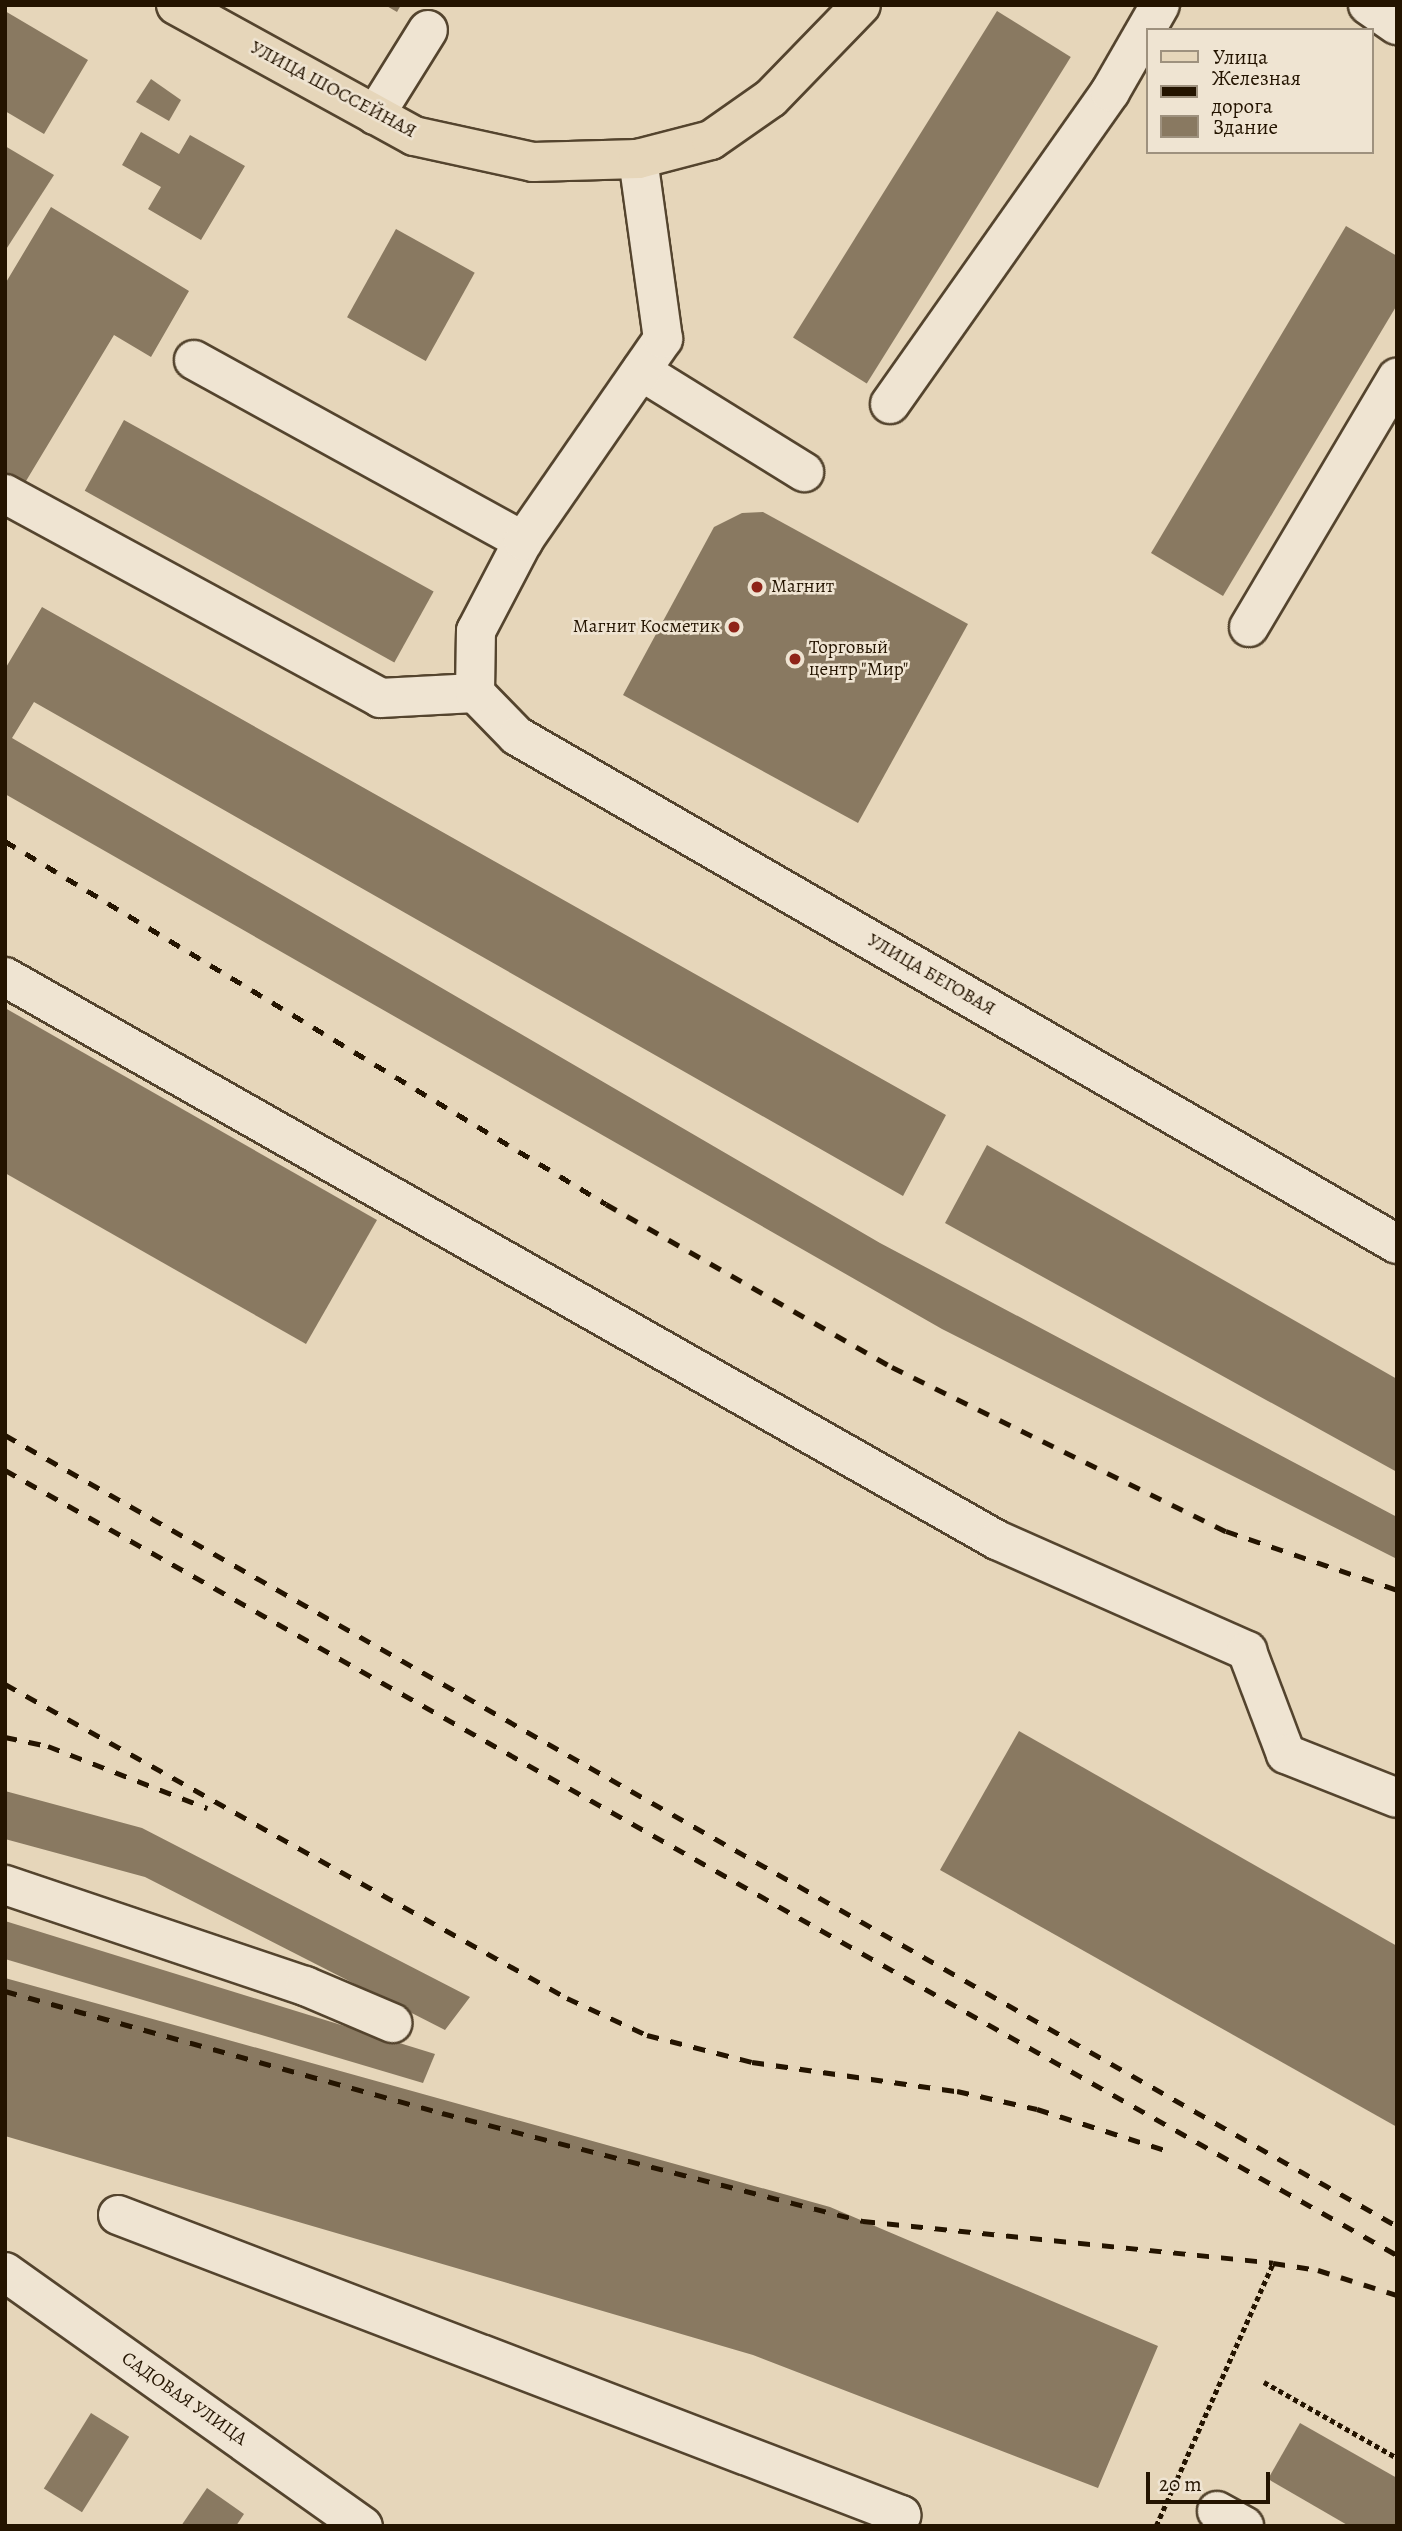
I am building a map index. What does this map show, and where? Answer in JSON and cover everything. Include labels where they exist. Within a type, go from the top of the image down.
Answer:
[{"type":"main road","name":"УЛИЦА ШОССЕЙНАЯ","points":[[176,5],[414,136],[477,153],[533,162],[638,159],[711,139],[771,98],[861,5]]},
{"type":"street","points":[[1147,28],[1160,5]]},
{"type":"street","points":[[1368,5],[1397,24]]},
{"type":"street","points":[[890,404],[1110,92],[1146,29]]},
{"type":"street","points":[[375,115],[428,30]]},
{"type":"street","points":[[5,494],[380,698],[475,693],[476,631],[523,541],[663,338],[638,159]]},
{"type":"street","points":[[194,360],[523,541]]},
{"type":"street","points":[[641,371],[804,472]]},
{"type":"street","points":[[1249,627],[1397,378]]},
{"type":"street","name":"УЛИЦА БЕГОВАЯ","points":[[475,693],[517,736],[1397,1244]]},
{"type":"street","points":[[5,977],[998,1540],[1247,1651],[1286,1754],[1397,1798]]},
{"type":"street","points":[[5,1885],[305,1986],[392,2023]]},
{"type":"street","points":[[118,2215],[901,2515],[896,2526]]},
{"type":"street","name":"САДОВАЯ УЛИЦА","points":[[5,2272],[363,2526]]},
{"type":"path","points":[[1156,2526],[1273,2263]]},
{"type":"path","points":[[1264,2382],[1397,2458]]},
{"type":"building","points":[[385,5],[401,5],[397,12]]},
{"type":"building","points":[[5,11],[88,60],[44,134],[5,111]]},
{"type":"building","points":[[997,11],[1071,57],[867,384],[793,337]]},
{"type":"building","points":[[151,79],[181,100],[169,121],[136,102]]},
{"type":"building","points":[[141,132],[179,154],[190,135],[245,166],[201,240],[148,209],[161,187],[122,165]]},
{"type":"building","points":[[5,146],[54,175],[5,251]]},
{"type":"building","points":[[51,207],[189,291],[151,357],[114,335],[23,486],[5,476],[5,284]]},
{"type":"building","points":[[1346,226],[1397,256],[1397,305],[1223,596],[1151,553]]},
{"type":"building","points":[[396,229],[475,273],[426,361],[347,317]]},
{"type":"building","points":[[124,420],[434,592],[394,662],[85,491]]},
{"type":"building","name":"Торговый центр \"Мир\"","points":[[763,512],[968,624],[858,823],[623,695],[714,527],[742,513]]},
{"type":"building","points":[[42,607],[946,1115],[903,1196],[34,702],[12,738],[880,1243],[1397,1517],[1397,1559],[942,1329],[5,794],[5,669]]},
{"type":"building","points":[[5,1008],[377,1220],[306,1344],[5,1173]]},
{"type":"building","points":[[987,1145],[1397,1379],[1397,1472],[945,1223]]},
{"type":"building","points":[[1019,1731],[1397,1946],[1397,2127],[940,1870]]},
{"type":"building","points":[[5,1791],[142,1828],[470,1997],[445,2030],[145,1877],[5,1839]]},
{"type":"building","points":[[5,1921],[435,2054],[423,2083],[5,1959]]},
{"type":"building","points":[[5,1978],[830,2207],[1158,2346],[1098,2488],[753,2355],[5,2136]]},
{"type":"building","points":[[91,2413],[129,2437],[82,2512],[44,2488]]},
{"type":"building","points":[[1300,2423],[1397,2478],[1397,2526],[1349,2526],[1268,2479]]},
{"type":"building","points":[[207,2488],[244,2514],[236,2526],[181,2526]]},
{"type":"railway","points":[[5,841],[606,1204],[892,1367],[1226,1531],[1397,1590]]},
{"type":"railway","points":[[5,1435],[1397,2226]]},
{"type":"railway","points":[[5,1470],[1397,2255]]},
{"type":"railway","points":[[5,1684],[567,1998],[647,2035],[752,2062],[957,2091],[1037,2109],[1168,2151]]},
{"type":"railway","points":[[5,1737],[48,1746],[207,1808]]},
{"type":"railway","points":[[5,1991],[442,2113],[863,2221],[1273,2263],[1318,2270],[1397,2295]]},
{"type":"place","name":"Магнит","points":[[757,587]]},
{"type":"place","name":"Магнит Косметик","points":[[734,627]]},
{"type":"place","name":"Торговый центр \"Мир\"","points":[[795,659]]}]
